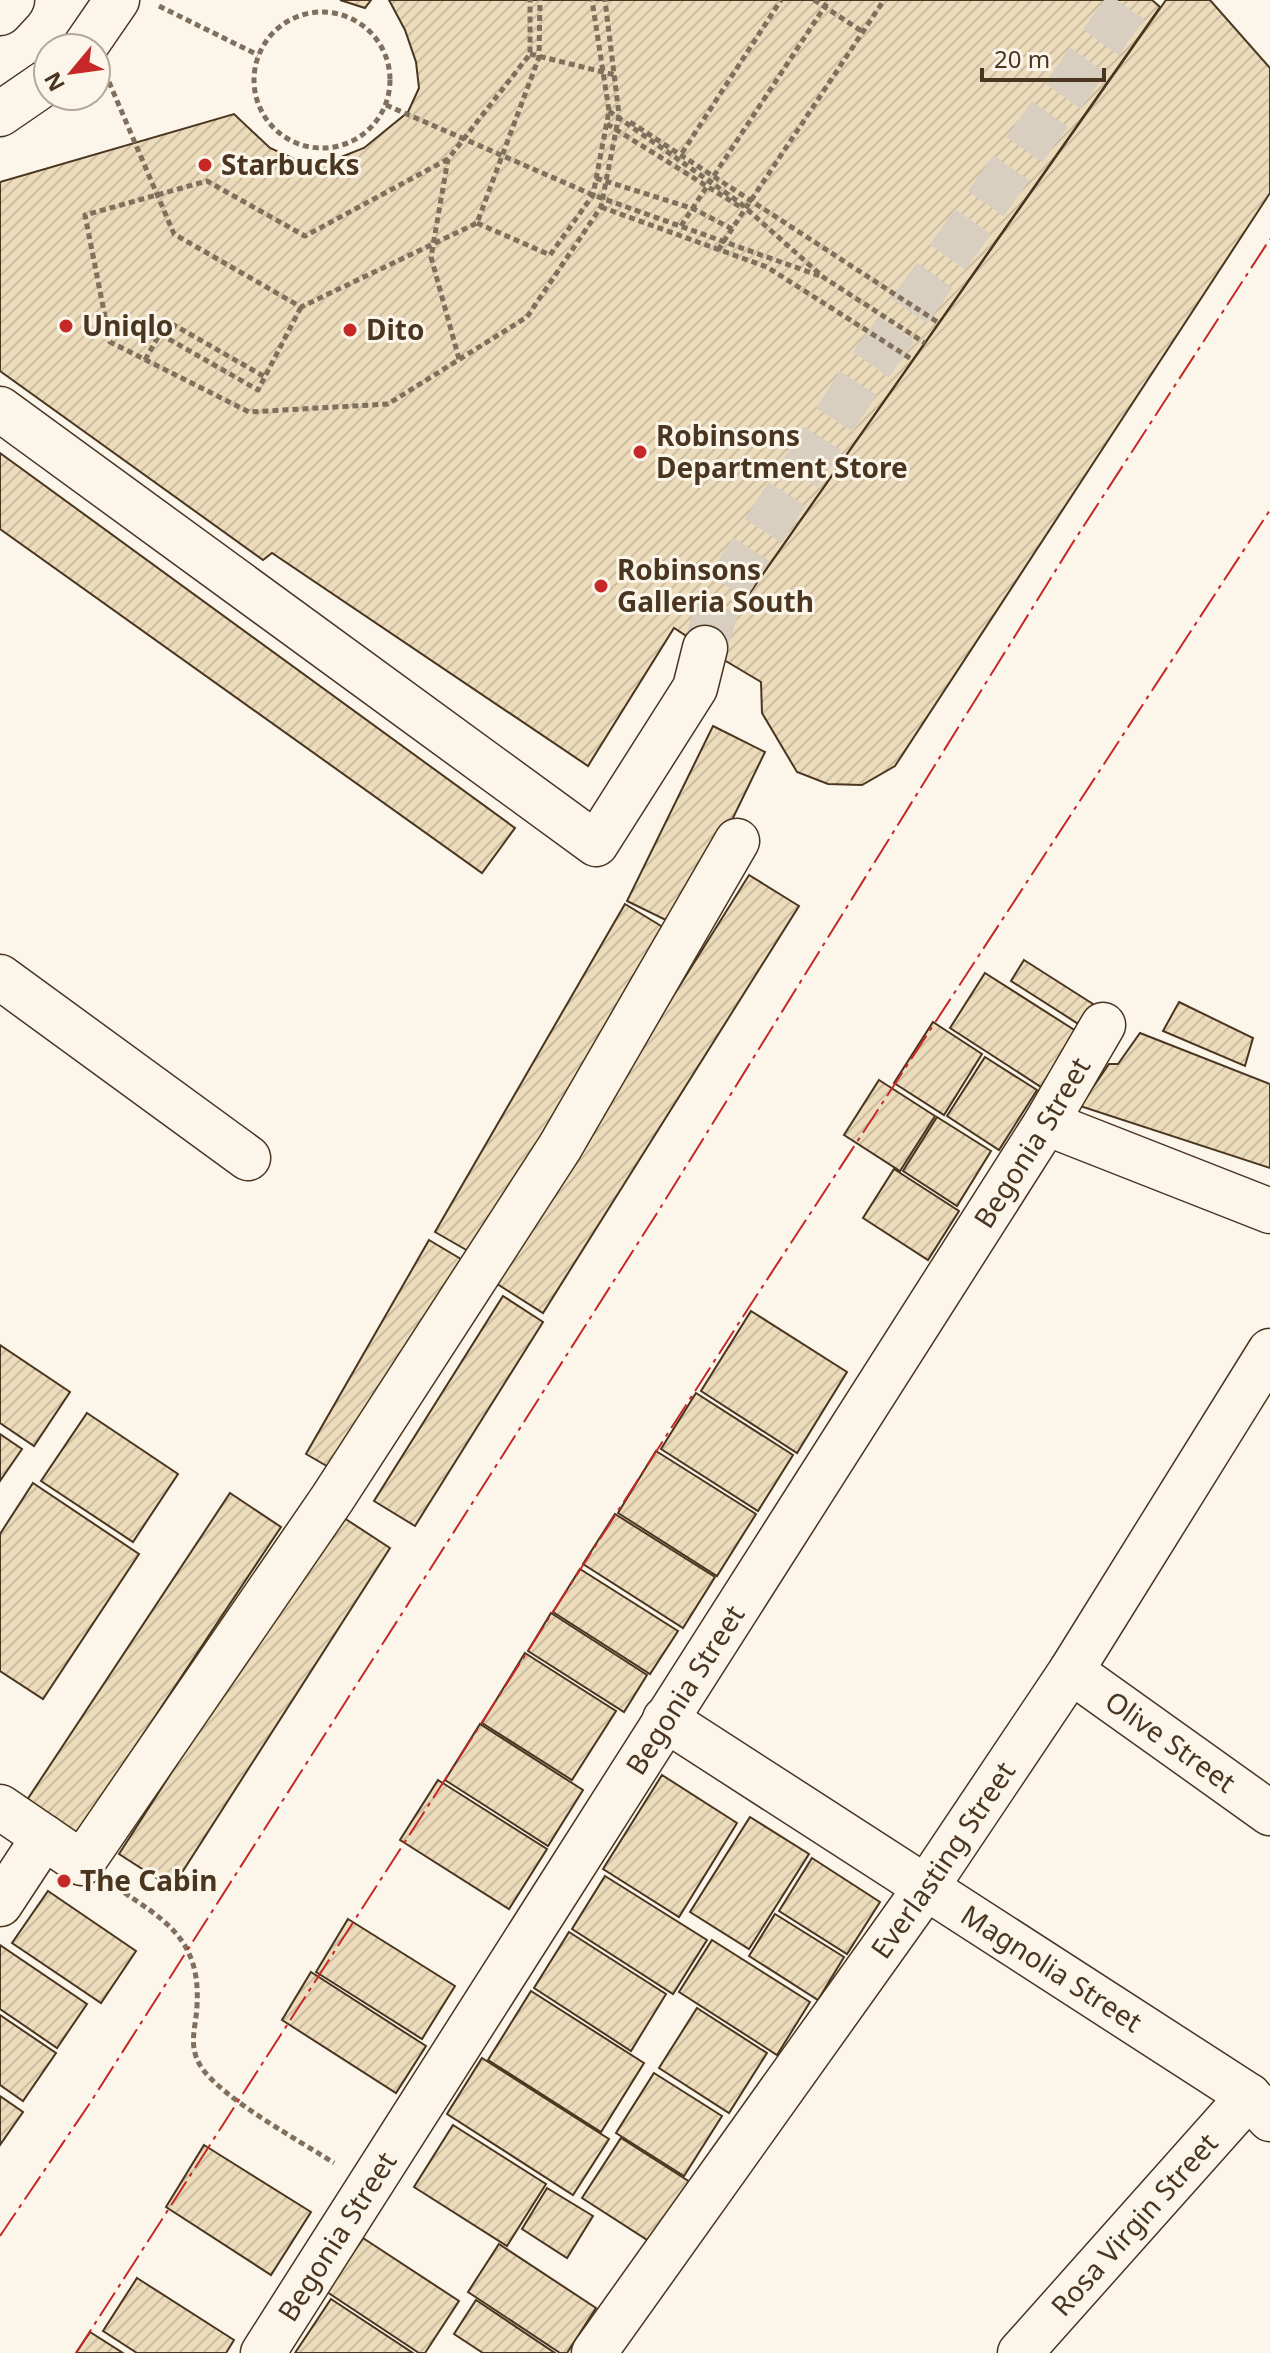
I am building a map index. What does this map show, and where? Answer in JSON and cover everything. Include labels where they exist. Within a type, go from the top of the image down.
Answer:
[{"type":"street","points":[[0,13],[12,0]]},
{"type":"street","points":[[106,32],[117,0]]},
{"type":"street","points":[[0,114],[32,92]]},
{"type":"street","points":[[0,409],[596,844],[695,688],[705,648]]},
{"type":"street","points":[[0,1807],[82,1863],[332,1499],[560,1147],[737,841]]},
{"type":"street","points":[[0,977],[248,1158]]},
{"type":"street","name":"Begonia Street","points":[[263,2353],[1046,1123],[1103,1025]]},
{"type":"street","points":[[1046,1123],[1270,1211]]},
{"type":"street","name":"Everlasting Street","points":[[594,2353],[927,1886],[1071,1671],[1270,1351]]},
{"type":"street","name":"Olive Street","points":[[1071,1671],[1270,1813]]},
{"type":"street","name":"Magnolia Street","points":[[665,1719],[927,1886],[1259,2107]]},
{"type":"street","points":[[0,1904],[44,1837]]},
{"type":"street","name":"Rosa Virgin Street","points":[[1020,2353],[1259,2107]]},
{"type":"path","points":[[147,0],[258,55]]},
{"type":"path","points":[[530,0],[530,54],[448,159],[305,236],[207,181],[85,215],[110,342],[249,412],[388,404],[527,317],[601,207],[619,115],[605,0]]},
{"type":"path","points":[[160,334],[258,390],[301,307],[477,223],[539,57],[540,0]]},
{"type":"path","points":[[477,223],[550,255],[593,195],[609,111],[592,0]]},
{"type":"path","points":[[682,153],[781,0]]},
{"type":"path","points":[[814,0],[863,32]]},
{"type":"path","points":[[681,226],[829,0]]},
{"type":"path","points":[[718,250],[884,0]]},
{"type":"path","points":[[320,12],[346,16],[369,30],[384,52],[391,79],[386,105],[372,128],[350,143],[324,149],[297,144],[275,130],[260,108],[254,82],[258,55],[272,33],[294,17],[320,12]]},
{"type":"path","points":[[530,54],[615,75]]},
{"type":"path","points":[[112,98],[174,234],[301,307]]},
{"type":"path","points":[[386,105],[593,195],[823,277]]},
{"type":"path","points":[[609,111],[744,210]]},
{"type":"path","points":[[619,115],[682,153],[939,323]]},
{"type":"path","points":[[607,124],[707,182],[823,277],[925,343]]},
{"type":"path","points":[[448,159],[431,257],[459,359]]},
{"type":"path","points":[[596,178],[694,209],[732,229]]},
{"type":"path","points":[[601,207],[767,267],[913,360]]},
{"type":"path","points":[[145,360],[167,321],[265,377]]},
{"type":"path","points":[[82,1863],[174,1926],[182,1938],[198,2003],[192,2043],[201,2067],[223,2089],[345,2170],[367,2190]]},
{"type":"building","points":[[340,0],[371,0],[365,8]]},
{"type":"building","name":"Robinsons Galleria South","points":[[389,0],[1152,0],[1160,7],[709,651],[674,628],[588,766],[272,553],[263,560],[0,371],[0,182],[234,114],[270,148],[305,164],[336,159],[364,148],[408,112],[419,88],[416,62],[405,30]]},
{"type":"building","points":[[1166,0],[1210,0],[1270,68],[1270,193],[895,766],[862,785],[828,784],[797,772],[762,713],[761,682],[709,651]]},
{"type":"building","points":[[0,453],[515,828],[482,873],[0,529]]},
{"type":"building","points":[[713,726],[765,752],[680,927],[627,901]]},
{"type":"building","points":[[749,875],[799,906],[543,1313],[494,1282]]},
{"type":"building","points":[[625,904],[671,932],[482,1259],[435,1232]]},
{"type":"building","points":[[1024,960],[1093,1004],[1080,1025],[1011,981]]},
{"type":"building","points":[[985,973],[1076,1031],[1041,1087],[950,1028]]},
{"type":"building","points":[[1179,1002],[1253,1038],[1245,1066],[1163,1031]]},
{"type":"building","points":[[933,1022],[982,1054],[944,1115],[894,1083]]},
{"type":"building","points":[[1140,1033],[1270,1084],[1270,1168],[1080,1106],[1109,1064],[1118,1064]]},
{"type":"building","points":[[985,1057],[1037,1090],[999,1150],[947,1116]]},
{"type":"building","points":[[879,1080],[935,1116],[900,1171],[844,1135]]},
{"type":"building","points":[[937,1117],[991,1151],[957,1206],[903,1171]]},
{"type":"building","points":[[894,1169],[959,1211],[928,1260],[863,1218]]},
{"type":"building","points":[[429,1240],[466,1262],[344,1476],[306,1454]]},
{"type":"building","points":[[503,1296],[543,1322],[415,1526],[374,1501]]},
{"type":"building","points":[[751,1311],[847,1372],[797,1453],[701,1391]]},
{"type":"building","points":[[0,1345],[70,1392],[34,1446],[0,1423]]},
{"type":"building","points":[[696,1393],[793,1455],[758,1511],[661,1449]]},
{"type":"building","points":[[87,1413],[178,1474],[133,1542],[41,1481]]},
{"type":"building","points":[[0,1434],[22,1449],[0,1481]]},
{"type":"building","points":[[656,1451],[756,1514],[717,1576],[618,1513]]},
{"type":"building","points":[[33,1483],[139,1554],[43,1699],[0,1671],[0,1534]]},
{"type":"building","points":[[230,1493],[281,1527],[75,1837],[25,1803]]},
{"type":"building","points":[[338,1514],[390,1548],[172,1888],[119,1854]]},
{"type":"building","points":[[615,1514],[715,1577],[683,1628],[583,1564]]},
{"type":"building","points":[[580,1569],[678,1631],[650,1674],[553,1612]]},
{"type":"building","points":[[551,1613],[647,1675],[624,1712],[528,1651]]},
{"type":"building","points":[[525,1653],[616,1711],[572,1780],[482,1723]]},
{"type":"building","points":[[480,1724],[583,1790],[548,1846],[445,1780]]},
{"type":"building","points":[[662,1775],[737,1823],[679,1917],[603,1869]]},
{"type":"building","points":[[438,1780],[547,1849],[509,1909],[400,1840]]},
{"type":"building","points":[[750,1817],[809,1854],[749,1949],[690,1912]]},
{"type":"building","points":[[812,1858],[880,1902],[847,1954],[779,1911]]},
{"type":"building","points":[[605,1876],[707,1940],[673,1994],[572,1929]]},
{"type":"building","points":[[48,1891],[136,1951],[101,2003],[12,1943]]},
{"type":"building","points":[[775,1914],[844,1957],[818,2000],[749,1956]]},
{"type":"building","points":[[348,1919],[455,1986],[422,2039],[316,1972]]},
{"type":"building","points":[[569,1932],[666,1994],[631,2051],[534,1988]]},
{"type":"building","points":[[712,1940],[810,2002],[777,2055],[679,1992]]},
{"type":"building","points":[[0,1945],[87,2004],[57,2048],[0,2009]]},
{"type":"building","points":[[311,1972],[426,2046],[396,2093],[282,2020]]},
{"type":"building","points":[[531,1991],[644,2063],[601,2132],[488,2060]]},
{"type":"building","points":[[697,2008],[767,2053],[729,2113],[659,2068]]},
{"type":"building","points":[[0,2015],[56,2053],[23,2101],[0,2085]]},
{"type":"building","points":[[482,2058],[609,2139],[573,2195],[447,2114]]},
{"type":"building","points":[[654,2073],[722,2116],[684,2176],[616,2133]]},
{"type":"building","points":[[0,2096],[23,2112],[0,2145]]},
{"type":"building","points":[[453,2125],[546,2184],[507,2246],[414,2187]]},
{"type":"building","points":[[621,2138],[690,2182],[652,2243],[582,2198]]},
{"type":"building","points":[[204,2145],[311,2212],[271,2275],[166,2207]]},
{"type":"building","points":[[547,2188],[593,2216],[567,2258],[522,2229]]},
{"type":"building","points":[[363,2238],[459,2301],[425,2353],[419,2353],[327,2292]]},
{"type":"building","points":[[499,2244],[596,2308],[567,2353],[560,2353],[468,2292]]},
{"type":"building","points":[[137,2278],[234,2340],[226,2353],[137,2353],[103,2331]]},
{"type":"building","points":[[331,2299],[413,2353],[295,2353]]},
{"type":"building","points":[[476,2300],[555,2353],[483,2353],[454,2334]]},
{"type":"building","points":[[90,2332],[123,2353],[76,2353]]},
{"type":"tunnel","points":[[705,648],[720,598],[860,380],[1131,0]]},
{"type":"power","points":[[0,2236],[90,2103],[659,1210],[1072,544],[1270,239]]},
{"type":"power","points":[[76,2353],[753,1301],[1270,510]]},
{"type":"place","name":"Starbucks","points":[[205,165]]},
{"type":"place","name":"Uniqlo","points":[[66,326]]},
{"type":"place","name":"Dito","points":[[350,330]]},
{"type":"place","name":"Robinsons Department Store","points":[[640,452]]},
{"type":"place","name":"Robinsons Galleria South","points":[[601,586]]},
{"type":"place","name":"The Cabin","points":[[64,1881]]}]
